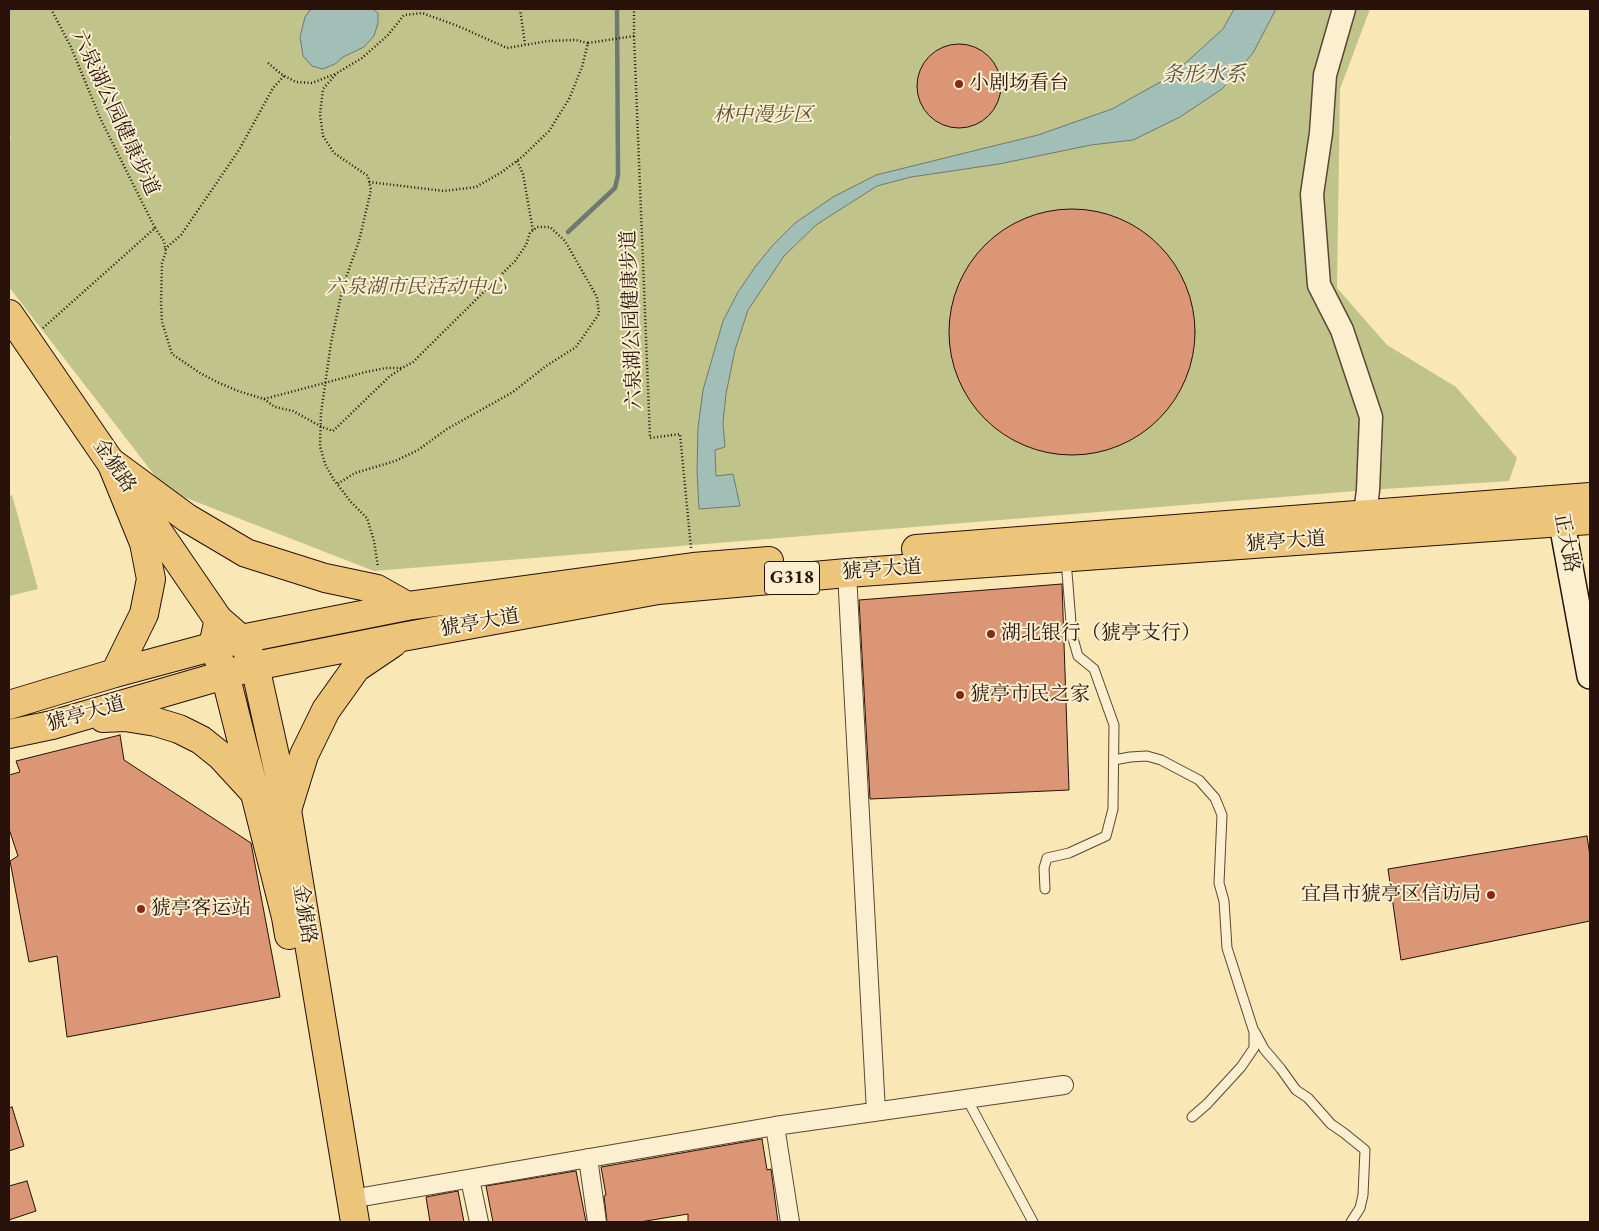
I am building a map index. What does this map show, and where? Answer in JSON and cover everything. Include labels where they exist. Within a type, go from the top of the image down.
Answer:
[{"type":"main road","name":"金猇路","points":[[9,314],[218,620],[241,639],[255,666],[287,810],[348,1215]]},
{"type":"main road","points":[[111,462],[187,518],[246,552],[325,578],[377,589],[408,606]]},
{"type":"main road","points":[[111,462],[144,543],[152,579],[144,614],[115,673]]},
{"type":"main road","name":"猇亭大道","points":[[9,734],[52,725],[255,666],[658,590],[847,573],[1066,557],[1560,511],[1590,497]]},
{"type":"main road","name":"猇亭大道","points":[[9,705],[115,673],[241,639],[408,606],[693,568],[1365,514],[1560,511],[1590,520]]},
{"type":"main road","name":"正大路","points":[[1560,511],[1590,676]]},
{"type":"main road","points":[[213,646],[218,620]]},
{"type":"main road","points":[[287,810],[304,755],[326,710],[356,668],[402,637]]},
{"type":"main road","name":"金猇路","points":[[213,646],[225,674],[286,917],[348,1215]]},
{"type":"main road","points":[[52,725],[91,718],[125,717],[156,722],[179,729],[201,740],[221,756],[255,793]]},
{"type":"street","points":[[1344,9],[1325,75],[1321,133],[1312,194],[1319,285],[1342,330],[1370,417],[1368,490],[1365,514]]},
{"type":"street","points":[[847,573],[876,1112]]},
{"type":"street","points":[[348,1215],[470,1179],[775,1126],[1064,1085]]},
{"type":"street","points":[[775,1126],[790,1222]]},
{"type":"street","points":[[588,1158],[598,1222]]},
{"type":"street","points":[[470,1179],[478,1222]]},
{"type":"lane","points":[[1045,889],[1044,868],[1047,858],[1069,853],[1106,836],[1113,809],[1114,725],[1094,669],[1078,656],[1072,635],[1066,557]]},
{"type":"lane","points":[[1114,760],[1130,756],[1147,756],[1161,760],[1199,780],[1215,798],[1222,815],[1220,883],[1224,901],[1227,948],[1254,1032],[1296,1090],[1308,1098],[1331,1124],[1365,1150],[1364,1195],[1360,1208],[1351,1222]]},
{"type":"lane","points":[[1192,1117],[1207,1104],[1241,1067],[1254,1048],[1254,1032]]},
{"type":"lane","points":[[967,1099],[1033,1222]]},
{"type":"path","name":"六泉湖公园健康步道","points":[[51,9],[71,47],[101,120],[155,228],[164,241],[165,249]]},
{"type":"path","points":[[520,9],[525,44]]},
{"type":"path","name":"六泉湖公园健康步道","points":[[634,9],[650,438],[680,434],[693,568]]},
{"type":"path","points":[[268,63],[284,76],[296,82],[312,83],[324,80],[362,58],[388,35],[404,15],[422,13],[458,26],[507,48],[548,41],[576,40],[588,43],[634,36]]},
{"type":"path","points":[[369,182],[444,191],[476,187],[517,161],[549,130],[569,99],[582,67],[588,43]]},
{"type":"path","points":[[337,73],[324,89],[320,114],[323,136],[334,153],[368,176],[372,190],[366,216],[343,286],[331,343],[321,413],[320,446],[326,464],[338,484],[351,502],[367,518],[378,562],[377,589]]},
{"type":"path","points":[[284,76],[273,88],[239,150],[218,182],[180,235],[165,249],[162,263],[160,303],[162,322],[172,354],[200,373],[238,392],[264,399],[276,407],[293,411],[332,431],[390,376],[413,362],[515,261],[526,246],[530,233],[533,230],[527,191],[523,174],[517,161]]},
{"type":"path","name":"六泉湖公园健康步道","points":[[338,484],[355,473],[395,460],[418,450],[447,429],[513,392],[546,366],[576,347],[599,314],[597,297],[565,241],[550,227],[537,227],[533,230]]},
{"type":"path","points":[[36,334],[155,228]]},
{"type":"path","points":[[264,399],[386,368],[402,368]]},
{"type":"green space","name":"六泉湖市民活动中心","points":[[9,9],[1370,9],[1340,89],[1337,288],[1387,345],[1456,387],[1517,458],[1509,481],[1368,490],[374,571],[166,490],[9,287],[9,144],[11,139],[9,132]]},
{"type":"green space","points":[[12,495],[38,589],[9,596],[9,496]]},
{"type":"water","points":[[313,9],[373,9],[378,13],[378,23],[374,36],[364,47],[343,57],[335,64],[323,69],[312,66],[303,56],[300,37],[305,17]]},
{"type":"water","name":"条形水系","points":[[1234,9],[1276,9],[1253,53],[1222,89],[1180,117],[1133,140],[1091,145],[999,164],[911,177],[877,186],[816,225],[784,256],[748,310],[735,350],[726,394],[723,423],[725,447],[715,450],[716,476],[733,474],[740,506],[699,509],[697,471],[698,428],[703,390],[723,321],[738,292],[755,267],[795,223],[833,197],[876,175],[1038,135],[1112,109],[1171,76],[1223,29]]},
{"type":"building","name":"小剧场看台","points":[[959,44],[975,47],[989,56],[998,70],[1001,86],[998,102],[989,116],[975,125],[959,128],[943,125],[929,116],[920,102],[917,86],[920,70],[929,56],[943,47]]},
{"type":"building","points":[[1084,209],[1108,214],[1130,223],[1141,229],[1159,245],[1175,263],[1186,285],[1193,308],[1195,332],[1193,356],[1186,379],[1175,401],[1159,419],[1141,435],[1108,450],[1084,455],[1060,455],[1036,450],[1003,435],[969,401],[958,379],[951,356],[949,320],[954,296],[969,263],[1003,229],[1025,218],[1048,211]]},
{"type":"building","name":"猇亭市民之家","points":[[1062,584],[1069,790],[870,799],[859,600]]},
{"type":"building","name":"猇亭客运站","points":[[120,735],[124,760],[251,843],[280,997],[67,1037],[57,956],[29,962],[10,861],[18,856],[9,829],[9,775],[20,772],[16,761]]},
{"type":"building","name":"宜昌市猇亭区信访局","points":[[1587,836],[1590,856],[1590,921],[1401,960],[1388,869]]},
{"type":"building","points":[[12,1107],[24,1146],[9,1151],[9,1108]]},
{"type":"building","points":[[762,1139],[767,1170],[771,1169],[778,1222],[688,1222],[688,1214],[640,1222],[607,1222],[604,1196],[606,1195],[601,1167]]},
{"type":"building","points":[[576,1171],[586,1222],[493,1222],[486,1186]]},
{"type":"building","points":[[27,1181],[36,1211],[9,1220],[9,1186]]},
{"type":"building","points":[[458,1191],[464,1222],[430,1222],[426,1197]]},
{"type":"waterway","points":[[568,232],[615,188],[618,175],[617,9]]},
{"type":"place","name":"小剧场看台","points":[[959,84]]},
{"type":"place","name":"湖北银行（猇亭支行）","points":[[991,634]]},
{"type":"place","name":"猇亭市民之家","points":[[960,695]]},
{"type":"place","name":"宜昌市猇亭区信访局","points":[[1491,895]]},
{"type":"place","name":"猇亭客运站","points":[[141,909]]},
{"type":"park label","name":"林中漫步区","points":[[763,116]]}]
